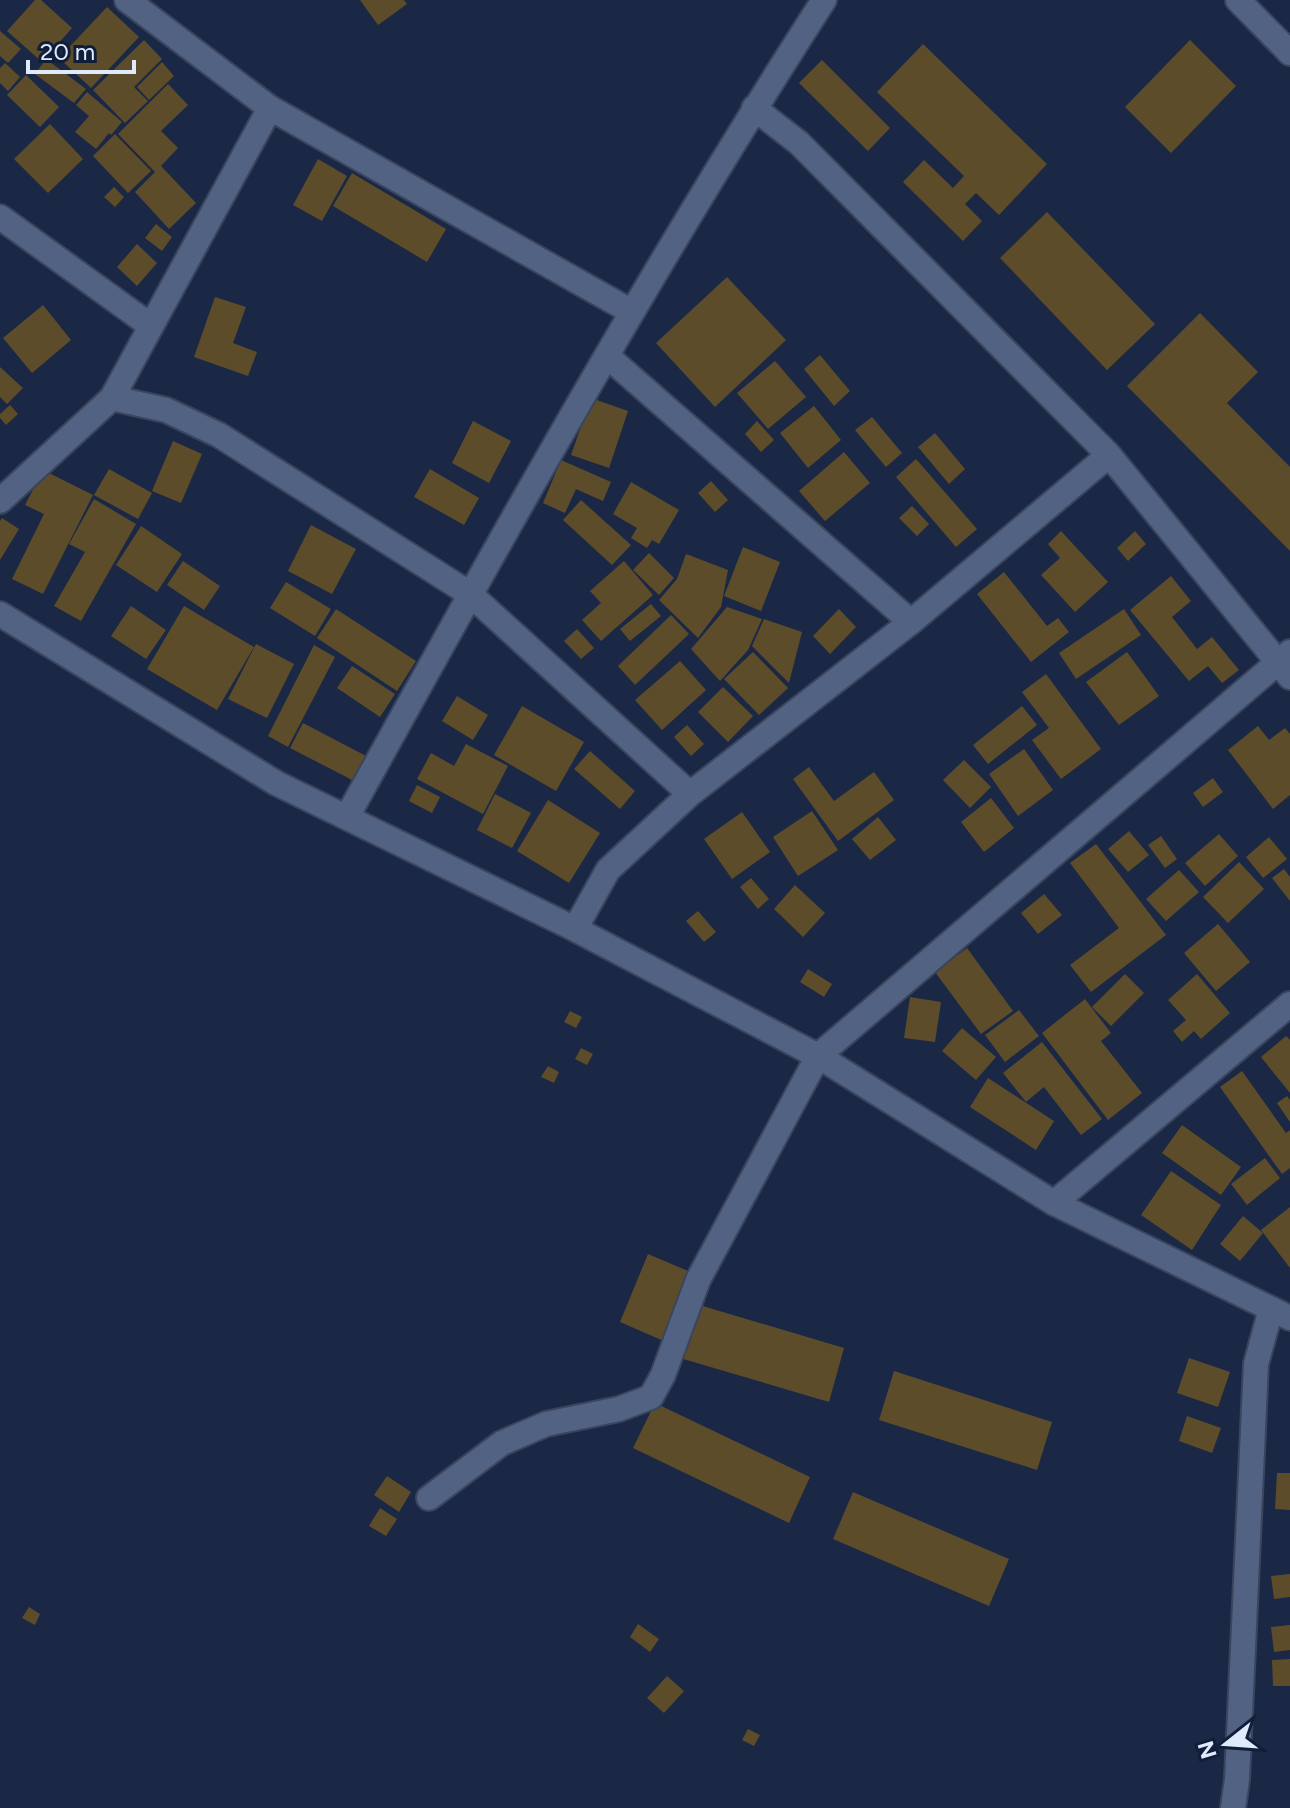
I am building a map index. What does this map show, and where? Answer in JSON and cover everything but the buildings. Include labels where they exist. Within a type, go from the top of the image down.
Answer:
[{"type":"street","points":[[127,0],[270,108],[632,312]]},
{"type":"street","points":[[347,817],[470,594],[632,312],[754,108],[824,0]]},
{"type":"street","points":[[1238,0],[1290,53]]},
{"type":"street","points":[[0,501],[112,398],[270,108]]},
{"type":"street","points":[[429,1498],[502,1443],[546,1424],[619,1409],[651,1397],[663,1375],[698,1280],[818,1056],[1286,663],[1109,455],[799,143],[754,108]]},
{"type":"street","points":[[0,217],[151,326]]},
{"type":"street","points":[[607,356],[911,622]]},
{"type":"street","points":[[112,398],[166,410],[219,435],[470,594],[690,794]]},
{"type":"street","points":[[575,929],[608,870],[690,794],[911,622],[1109,455]]},
{"type":"street","points":[[0,614],[276,783],[575,929],[818,1056],[1054,1203],[1281,1314],[1256,1364],[1237,1779],[1233,1808]]},
{"type":"street","points":[[1054,1203],[1290,1004]]}]
